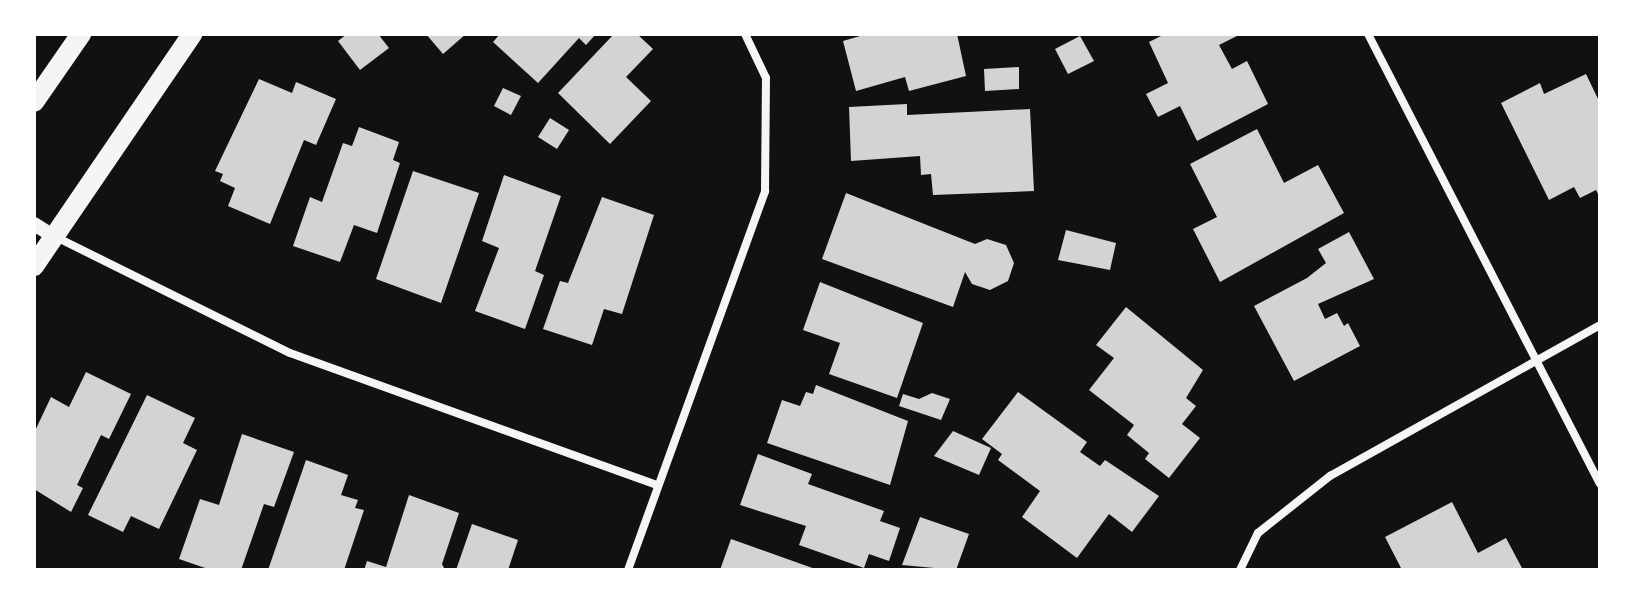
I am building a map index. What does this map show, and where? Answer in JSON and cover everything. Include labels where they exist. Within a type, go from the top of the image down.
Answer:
[{"type":"main road","points":[[34,102],[81,34]]},
{"type":"main road","points":[[34,266],[192,34]]},
{"type":"street","points":[[628,570],[765,191],[766,78],[745,34]]},
{"type":"street","points":[[1368,34],[1600,484]]},
{"type":"street","points":[[34,224],[290,353],[657,485]]},
{"type":"street","points":[[1240,570],[1258,533],[1330,476],[1535,358],[1600,325]]},
{"type":"building","points":[[347,34],[378,34],[389,48],[360,70],[338,41]]},
{"type":"building","points":[[426,34],[466,34],[443,54]]},
{"type":"building","points":[[500,34],[596,34],[586,45],[579,38],[538,83],[493,42]]},
{"type":"building","points":[[614,34],[637,34],[653,49],[626,77],[651,101],[610,144],[558,93]]},
{"type":"building","points":[[867,34],[957,34],[966,76],[909,91],[905,77],[856,91],[843,41]]},
{"type":"building","points":[[1165,34],[1241,34],[1219,45],[1232,69],[1247,61],[1268,104],[1197,141],[1180,106],[1158,117],[1146,94],[1168,83],[1149,42]]},
{"type":"building","points":[[1080,36],[1094,61],[1068,74],[1055,49]]},
{"type":"building","points":[[1019,67],[1019,89],[985,91],[984,69]]},
{"type":"building","points":[[1586,74],[1600,103],[1600,198],[1596,190],[1580,198],[1574,187],[1549,200],[1501,103],[1540,83],[1544,94]]},
{"type":"building","points":[[259,79],[292,93],[296,82],[336,99],[316,145],[304,140],[270,224],[228,206],[235,188],[220,181],[223,174],[215,171]]},
{"type":"building","points":[[503,88],[521,96],[511,115],[494,106]]},
{"type":"building","points":[[907,104],[907,115],[1030,109],[1034,191],[933,195],[931,174],[921,175],[920,156],[851,161],[849,107]]},
{"type":"building","points":[[550,118],[569,130],[557,149],[538,137]]},
{"type":"building","points":[[359,127],[399,142],[393,160],[400,163],[377,233],[354,225],[340,262],[293,246],[310,197],[322,202],[343,143],[352,146]]},
{"type":"building","points":[[1257,129],[1284,183],[1318,165],[1344,213],[1220,282],[1193,229],[1217,217],[1190,164]]},
{"type":"building","points":[[413,171],[479,193],[441,303],[376,279]]},
{"type":"building","points":[[504,175],[561,196],[535,271],[544,275],[525,329],[475,311],[499,248],[482,241]]},
{"type":"building","points":[[846,193],[975,244],[987,239],[1006,245],[1014,263],[1008,281],[990,290],[972,284],[965,272],[953,307],[822,259]]},
{"type":"building","points":[[602,197],[654,215],[622,314],[604,309],[592,345],[543,329],[560,281],[568,283]]},
{"type":"building","points":[[1066,230],[1116,243],[1110,270],[1058,260]]},
{"type":"building","points":[[1349,232],[1374,279],[1318,304],[1325,319],[1337,313],[1344,326],[1348,323],[1360,346],[1294,381],[1254,306],[1307,278],[1326,263],[1318,249]]},
{"type":"building","points":[[820,282],[923,323],[897,398],[829,374],[840,343],[803,330]]},
{"type":"building","points":[[1126,307],[1203,370],[1186,398],[1196,406],[1182,424],[1200,438],[1169,478],[1145,459],[1149,453],[1127,435],[1134,425],[1089,390],[1114,358],[1096,345]]},
{"type":"building","points":[[86,372],[131,394],[109,439],[101,435],[77,485],[83,488],[71,512],[34,489],[34,433],[51,397],[69,407]]},
{"type":"building","points":[[816,385],[908,421],[890,485],[767,443],[782,400],[800,406],[806,392],[813,394]]},
{"type":"building","points":[[1018,392],[1087,442],[1080,452],[1100,466],[1105,460],[1159,496],[1132,532],[1109,514],[1077,558],[1022,517],[1040,491],[998,460],[1002,454],[982,439]]},
{"type":"building","points":[[932,393],[950,399],[941,420],[899,406],[903,394],[919,399]]},
{"type":"building","points":[[147,395],[195,418],[183,443],[197,450],[159,529],[131,516],[123,532],[88,515]]},
{"type":"building","points":[[953,431],[991,448],[979,475],[934,456]]},
{"type":"building","points":[[242,434],[294,452],[274,507],[264,504],[241,570],[211,570],[179,559],[200,499],[219,505]]},
{"type":"building","points":[[758,454],[812,474],[808,484],[884,511],[880,521],[900,528],[889,561],[869,554],[864,568],[799,545],[806,526],[740,505]]},
{"type":"building","points":[[306,460],[348,475],[341,495],[358,500],[355,508],[364,510],[344,570],[268,570]]},
{"type":"building","points":[[409,495],[459,513],[442,564],[445,570],[364,570],[367,561],[386,567]]},
{"type":"building","points":[[1452,502],[1478,553],[1506,538],[1523,570],[1402,570],[1385,537]]},
{"type":"building","points":[[920,517],[969,534],[956,570],[902,565]]},
{"type":"building","points":[[472,524],[518,540],[508,570],[456,570]]},
{"type":"building","points":[[731,539],[818,570],[720,570]]}]
